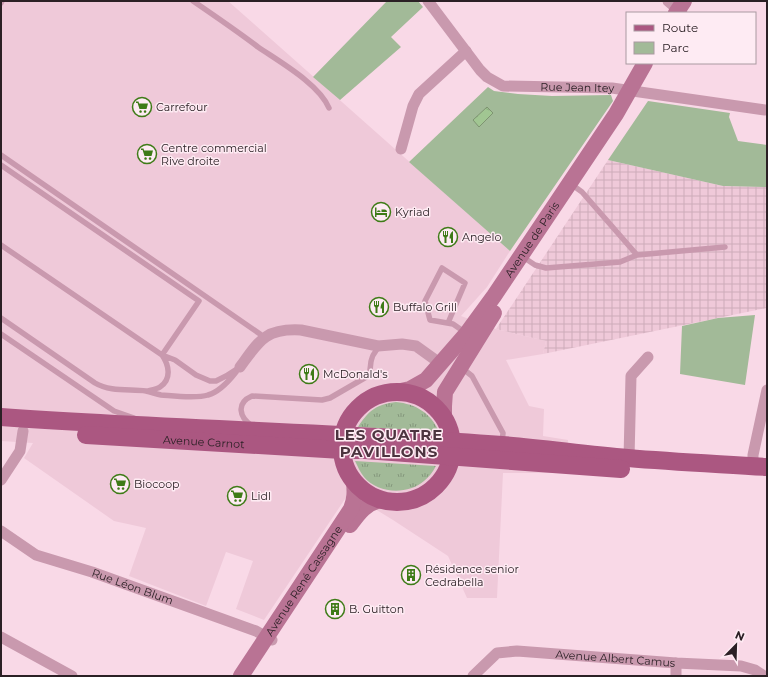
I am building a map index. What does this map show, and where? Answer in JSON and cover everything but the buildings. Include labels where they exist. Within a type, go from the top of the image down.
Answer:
[{"type":"main road","points":[[679,8],[692,1]]},
{"type":"main road","name":"Avenue de Paris","points":[[635,91],[645,64]]},
{"type":"main road","name":"Avenue de Paris","points":[[444,419],[445,392],[461,368],[524,258],[654,64]]},
{"type":"main road","name":"Avenue de Paris","points":[[396,392],[410,389],[426,380],[467,333],[524,258]]},
{"type":"main road","points":[[396,392],[410,394],[424,399],[435,408],[444,419],[449,430],[452,450],[449,466],[440,482],[426,494],[408,501],[389,502],[380,500],[361,489],[354,482],[345,467],[342,442],[350,418],[362,405],[378,396],[396,392]]},
{"type":"main road","name":"Avenue Carnot","points":[[1,418],[259,430],[342,442]]},
{"type":"main road","name":"Avenue Carnot","points":[[1,429],[342,442],[452,450]]},
{"type":"main road","points":[[452,450],[502,445],[629,458],[760,466]]},
{"type":"main road","points":[[452,450],[628,470],[767,478]]},
{"type":"main road","name":"Avenue René Cassagne","points":[[250,676],[270,639],[351,509],[355,492],[354,482]]},
{"type":"main road","name":"Avenue René Cassagne","points":[[240,676],[270,639],[358,513],[372,502],[380,500]]},
{"type":"street","name":"Rue Jean Itey","points":[[428,1],[487,78],[503,86],[612,88],[651,95],[765,110]]},
{"type":"street","points":[[401,149],[413,106],[419,94],[466,51]]},
{"type":"street","points":[[240,367],[263,338],[275,332],[289,329],[301,330],[378,346],[402,344],[416,346],[441,364]]},
{"type":"street","points":[[629,458],[631,376],[648,356]]},
{"type":"street","points":[[760,466],[753,455],[767,390]]},
{"type":"street","points":[[1,480],[20,451],[23,431]]},
{"type":"street","name":"Rue Léon Blum","points":[[1,531],[36,555],[92,572],[257,632],[270,639]]},
{"type":"street","points":[[1,637],[72,676]]},
{"type":"street","name":"Avenue Albert Camus","points":[[473,676],[497,653],[517,651],[676,663],[741,666],[755,670],[764,676]]},
{"type":"street","points":[[676,663],[676,676]]},
{"type":"lane","points":[[193,1],[293,70],[320,92],[330,108]]},
{"type":"lane","points":[[1,155],[260,334],[263,338]]},
{"type":"lane","points":[[1,165],[199,301],[162,355]]},
{"type":"lane","points":[[573,185],[637,255]]},
{"type":"lane","points":[[1,245],[162,355],[175,360],[196,375],[210,381],[216,381],[240,367]]},
{"type":"lane","points":[[524,258],[535,265],[546,268],[620,262],[637,255],[725,247]]},
{"type":"lane","points":[[448,323],[465,283],[442,268],[425,301],[430,320],[448,323],[459,327],[467,333],[469,338],[462,356],[461,368],[472,376],[503,433],[502,445]]},
{"type":"lane","points":[[1,318],[100,386],[106,388],[147,391],[160,395],[199,397],[208,395],[230,380],[240,367]]},
{"type":"lane","points":[[1,334],[114,411],[156,425]]},
{"type":"lane","points":[[259,430],[246,422],[243,417],[241,410],[242,403],[245,398],[252,396],[322,400],[330,398],[368,376],[371,371],[372,357],[378,350],[378,346]]},
{"type":"lane","points":[[147,391],[160,388],[168,376],[168,365],[162,355]]},
{"type":"shaded area","points":[[1,1],[228,1],[510,251],[487,287],[461,316],[496,329],[546,341],[543,354],[506,360],[529,406],[544,409],[543,436],[568,440],[566,473],[503,473],[497,598],[467,598],[448,556],[349,493],[264,620],[236,609],[253,561],[226,552],[206,606],[129,576],[146,528],[114,521],[24,458],[33,443],[1,441]]},
{"type":"shaded area","points":[[608,160],[723,186],[767,187],[767,308],[543,354],[546,341],[496,329]]},
{"type":"green space","points":[[387,1],[418,1],[423,7],[391,37],[401,47],[340,100],[313,77]]},
{"type":"green space","points":[[488,87],[494,91],[518,94],[552,96],[611,95],[613,101],[510,251],[409,162]]},
{"type":"green space","points":[[648,101],[730,113],[729,117],[738,141],[767,145],[767,187],[723,186],[608,160]]},
{"type":"green space","points":[[755,315],[745,385],[680,374],[682,326],[718,318]]},
{"type":"green space","points":[[396,402],[416,407],[422,411],[432,420],[439,432],[358,427],[365,417],[374,409],[383,404]]},
{"type":"green space","points":[[355,461],[436,466],[428,478],[417,486],[410,489],[393,491],[377,487],[370,483],[364,477]]},
{"type":"water","points":[[487,107],[493,113],[479,127],[473,120]]},
{"type":"place","name":"Carrefour","points":[[142,107]]},
{"type":"place","name":"Centre commercial Rive droite","points":[[147,154]]},
{"type":"place","name":"Kyriad","points":[[381,212]]},
{"type":"place","name":"Angelo","points":[[448,237]]},
{"type":"place","name":"Buffalo Grill","points":[[379,307]]},
{"type":"place","name":"McDonald's","points":[[309,374]]},
{"type":"place","name":"Biocoop","points":[[120,484]]},
{"type":"place","name":"Lidl","points":[[237,496]]},
{"type":"place","name":"Résidence senior Cedrabella","points":[[411,575]]},
{"type":"place","name":"B. Guitton","points":[[335,609]]},
{"type":"district","name":"LES QUATRE PAVILLONS","points":[[389,444]]}]
